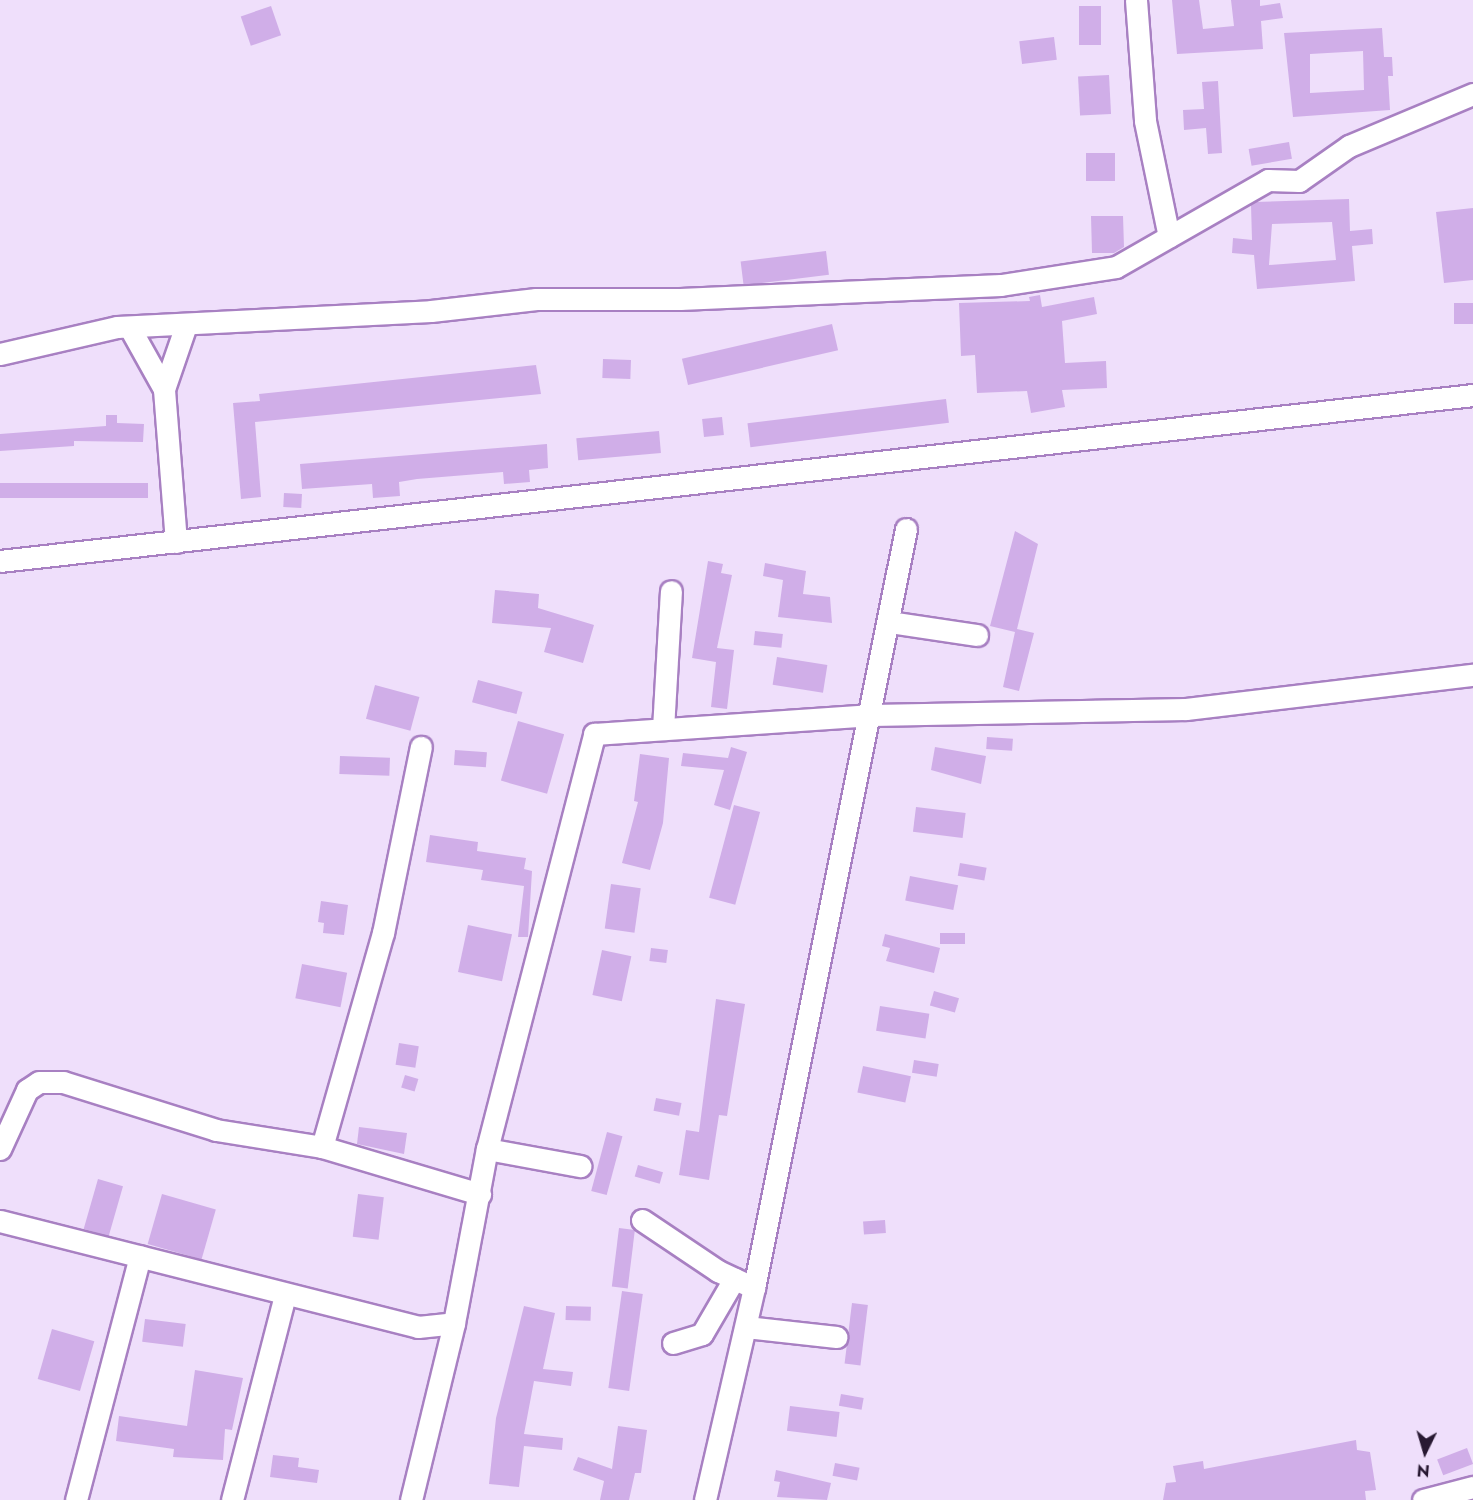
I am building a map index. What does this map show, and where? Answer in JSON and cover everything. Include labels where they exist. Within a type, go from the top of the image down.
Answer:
[{"type":"street","points":[[1136,0],[1144,122],[1169,237]]},
{"type":"street","points":[[0,354],[111,328],[131,330],[431,311],[536,299],[680,299],[1001,285],[1116,267],[1268,180],[1299,180],[1349,146],[1473,94]]},
{"type":"street","points":[[176,542],[164,389],[186,325]]},
{"type":"street","points":[[131,330],[164,389]]},
{"type":"street","points":[[0,561],[1473,395]]},
{"type":"street","points":[[705,1500],[746,1327],[872,715],[906,529]]},
{"type":"street","points":[[663,729],[671,591]]},
{"type":"street","points":[[889,622],[977,635]]},
{"type":"street","points":[[411,1500],[454,1323],[488,1149],[594,734],[872,715],[1186,709],[1473,675]]},
{"type":"street","points":[[322,1147],[383,933],[421,747]]},
{"type":"street","points":[[0,1149],[27,1090],[39,1082],[63,1082],[216,1130],[322,1147],[480,1194]]},
{"type":"street","points":[[488,1149],[580,1166]]},
{"type":"street","points":[[642,1220],[734,1279],[754,1288]]},
{"type":"street","points":[[0,1221],[418,1328],[454,1323]]},
{"type":"street","points":[[76,1500],[140,1256]]},
{"type":"street","points":[[673,1343],[702,1334],[734,1279]]},
{"type":"street","points":[[232,1500],[285,1295]]},
{"type":"street","points":[[746,1327],[836,1337]]},
{"type":"street","points":[[1423,1500],[1473,1487]]},
{"type":"building","points":[[1172,0],[1199,0],[1203,29],[1234,26],[1231,0],[1260,0],[1260,6],[1280,3],[1283,18],[1261,21],[1263,49],[1177,54]]},
{"type":"building","points":[[271,6],[281,35],[251,46],[241,16]]},
{"type":"building","points":[[1079,6],[1101,6],[1101,45],[1079,45]]},
{"type":"building","points":[[1382,28],[1384,57],[1392,57],[1393,76],[1388,76],[1390,110],[1293,117],[1284,33]],"holes":[[[1363,51],[1364,90],[1310,93],[1310,54]]]},
{"type":"building","points":[[1054,37],[1057,60],[1022,64],[1019,41]]},
{"type":"building","points":[[1109,75],[1111,114],[1080,116],[1078,77]]},
{"type":"building","points":[[1218,81],[1222,153],[1208,154],[1206,128],[1184,130],[1183,110],[1204,109],[1202,82]]},
{"type":"building","points":[[1289,142],[1292,159],[1252,166],[1249,149]]},
{"type":"building","points":[[1086,153],[1115,153],[1115,181],[1086,181]]},
{"type":"building","points":[[1349,199],[1350,231],[1372,229],[1373,244],[1352,246],[1355,281],[1257,289],[1254,255],[1232,253],[1233,238],[1252,240],[1251,205],[1255,202]],"holes":[[[1332,222],[1336,260],[1269,265],[1272,224]]]},
{"type":"building","points":[[1473,208],[1473,280],[1444,283],[1436,212]]},
{"type":"building","points":[[1091,216],[1123,216],[1124,247],[1114,253],[1092,253]]},
{"type":"building","points":[[826,251],[829,275],[744,285],[741,261]]},
{"type":"building","points":[[1040,295],[1042,307],[1094,297],[1097,314],[1062,321],[1065,363],[1106,361],[1107,388],[1062,390],[1065,407],[1031,413],[1027,391],[977,393],[975,355],[961,356],[959,303],[1030,301],[1029,297]]},
{"type":"building","points":[[1454,303],[1473,303],[1473,324],[1454,324]]},
{"type":"building","points":[[832,324],[838,350],[688,385],[682,359]]},
{"type":"building","points":[[603,359],[631,360],[630,379],[602,378]]},
{"type":"building","points":[[536,365],[541,394],[255,422],[261,497],[241,499],[233,403],[260,401],[259,394]]},
{"type":"building","points":[[946,399],[949,423],[750,447],[747,423]]},
{"type":"building","points":[[106,415],[117,415],[117,423],[144,424],[143,442],[74,441],[74,446],[0,451],[0,434],[106,426]]},
{"type":"building","points":[[722,417],[724,435],[704,437],[702,419]]},
{"type":"building","points":[[659,431],[661,453],[578,460],[576,438]]},
{"type":"building","points":[[547,444],[548,468],[529,470],[530,482],[504,484],[503,472],[417,479],[399,482],[400,496],[373,498],[372,484],[302,489],[300,464]]},
{"type":"building","points":[[0,483],[148,483],[148,498],[0,498]]},
{"type":"building","points":[[284,493],[302,494],[301,508],[283,507]]},
{"type":"building","points":[[1015,531],[1038,544],[1017,629],[1034,633],[1019,691],[1003,687],[1015,632],[990,626]]},
{"type":"building","points":[[708,561],[723,564],[721,573],[732,575],[717,648],[734,650],[727,709],[711,707],[716,662],[692,658]]},
{"type":"building","points":[[765,563],[806,571],[803,594],[830,597],[832,623],[778,617],[783,580],[763,576]]},
{"type":"building","points":[[495,590],[539,594],[538,608],[594,625],[583,663],[544,652],[551,628],[492,623]]},
{"type":"building","points":[[755,631],[783,634],[781,648],[754,645]]},
{"type":"building","points":[[777,657],[827,665],[823,693],[773,685]]},
{"type":"building","points":[[478,680],[522,692],[516,714],[472,702]]},
{"type":"building","points":[[375,685],[419,697],[410,731],[366,719]]},
{"type":"building","points":[[518,721],[564,734],[547,794],[501,781]]},
{"type":"building","points":[[987,737],[1013,739],[1012,751],[986,749]]},
{"type":"building","points":[[731,747],[747,752],[730,810],[714,805],[724,770],[681,766],[683,753],[728,758]]},
{"type":"building","points":[[935,747],[986,756],[981,784],[931,770]]},
{"type":"building","points":[[455,750],[487,752],[486,767],[454,765]]},
{"type":"building","points":[[640,754],[669,758],[663,823],[650,870],[622,863],[638,802],[634,801]]},
{"type":"building","points":[[340,756],[390,758],[389,776],[339,774]]},
{"type":"building","points":[[734,805],[760,812],[735,905],[709,898]]},
{"type":"building","points":[[916,807],[966,813],[963,838],[913,832]]},
{"type":"building","points":[[430,835],[478,842],[477,851],[526,858],[524,869],[532,871],[528,937],[518,937],[524,886],[481,880],[483,870],[426,862]]},
{"type":"building","points":[[960,863],[987,868],[984,880],[958,876]]},
{"type":"building","points":[[910,876],[958,885],[953,910],[905,901]]},
{"type":"building","points":[[611,884],[641,888],[634,933],[605,929]]},
{"type":"building","points":[[321,901],[348,905],[344,935],[323,933],[324,923],[318,922]]},
{"type":"building","points":[[468,925],[512,934],[502,981],[458,972]]},
{"type":"building","points":[[940,933],[965,933],[965,944],[940,944]]},
{"type":"building","points":[[885,934],[940,948],[934,973],[886,961],[890,948],[882,946]]},
{"type":"building","points":[[651,948],[668,950],[666,963],[649,961]]},
{"type":"building","points":[[602,950],[631,956],[622,1001],[592,995]]},
{"type":"building","points":[[302,964],[347,973],[340,1007],[295,998]]},
{"type":"building","points":[[934,991],[959,998],[955,1013],[930,1005]]},
{"type":"building","points":[[716,999],[745,1004],[727,1116],[719,1115],[709,1180],[679,1175],[686,1130],[699,1132]]},
{"type":"building","points":[[880,1006],[929,1014],[925,1039],[876,1031]]},
{"type":"building","points":[[399,1043],[419,1046],[415,1068],[396,1065]]},
{"type":"building","points":[[914,1060],[939,1064],[937,1077],[912,1073]]},
{"type":"building","points":[[863,1066],[911,1076],[905,1103],[857,1092]]},
{"type":"building","points":[[405,1075],[418,1079],[415,1092],[401,1087]]},
{"type":"building","points":[[656,1098],[682,1103],[679,1116],[654,1111]]},
{"type":"building","points":[[359,1127],[407,1133],[404,1154],[357,1144]]},
{"type":"building","points":[[607,1132],[622,1136],[607,1195],[591,1191]]},
{"type":"building","points":[[638,1165],[663,1172],[660,1184],[635,1177]]},
{"type":"building","points":[[98,1179],[123,1186],[109,1236],[84,1229]]},
{"type":"building","points":[[162,1194],[216,1209],[201,1259],[148,1244]]},
{"type":"building","points":[[358,1194],[384,1197],[379,1240],[353,1237]]},
{"type":"building","points":[[885,1220],[886,1233],[864,1235],[863,1222]]},
{"type":"building","points":[[619,1228],[635,1230],[628,1289],[612,1287]]},
{"type":"building","points":[[622,1291],[643,1294],[629,1391],[608,1388]]},
{"type":"building","points":[[852,1303],[868,1305],[860,1365],[845,1364]]},
{"type":"building","points":[[524,1306],[555,1313],[543,1369],[573,1372],[571,1386],[534,1381],[524,1434],[563,1438],[562,1450],[524,1446],[519,1487],[489,1484],[496,1418]]},
{"type":"building","points":[[566,1306],[591,1307],[590,1321],[566,1320]]},
{"type":"building","points":[[145,1319],[186,1324],[183,1347],[142,1342]]},
{"type":"building","points":[[52,1329],[94,1341],[80,1391],[38,1379]]},
{"type":"building","points":[[195,1370],[243,1378],[232,1430],[225,1429],[223,1460],[173,1457],[174,1449],[116,1441],[119,1416],[187,1426]]},
{"type":"building","points":[[841,1394],[864,1398],[862,1410],[839,1406]]},
{"type":"building","points":[[790,1406],[840,1412],[837,1437],[787,1431]]},
{"type":"building","points":[[618,1426],[647,1430],[641,1473],[635,1473],[629,1500],[600,1500],[604,1481],[573,1470],[578,1457],[612,1469]]},
{"type":"building","points":[[1356,1440],[1357,1450],[1370,1452],[1376,1490],[1365,1491],[1366,1500],[1163,1500],[1166,1483],[1176,1482],[1173,1466],[1203,1461],[1204,1469]]},
{"type":"building","points":[[1467,1448],[1473,1464],[1443,1475],[1437,1459]]},
{"type":"building","points":[[273,1455],[299,1458],[298,1467],[319,1470],[317,1483],[270,1477]]},
{"type":"building","points":[[835,1463],[860,1468],[857,1481],[833,1476]]},
{"type":"building","points":[[776,1470],[831,1483],[827,1500],[777,1497],[780,1482],[774,1481]]}]
